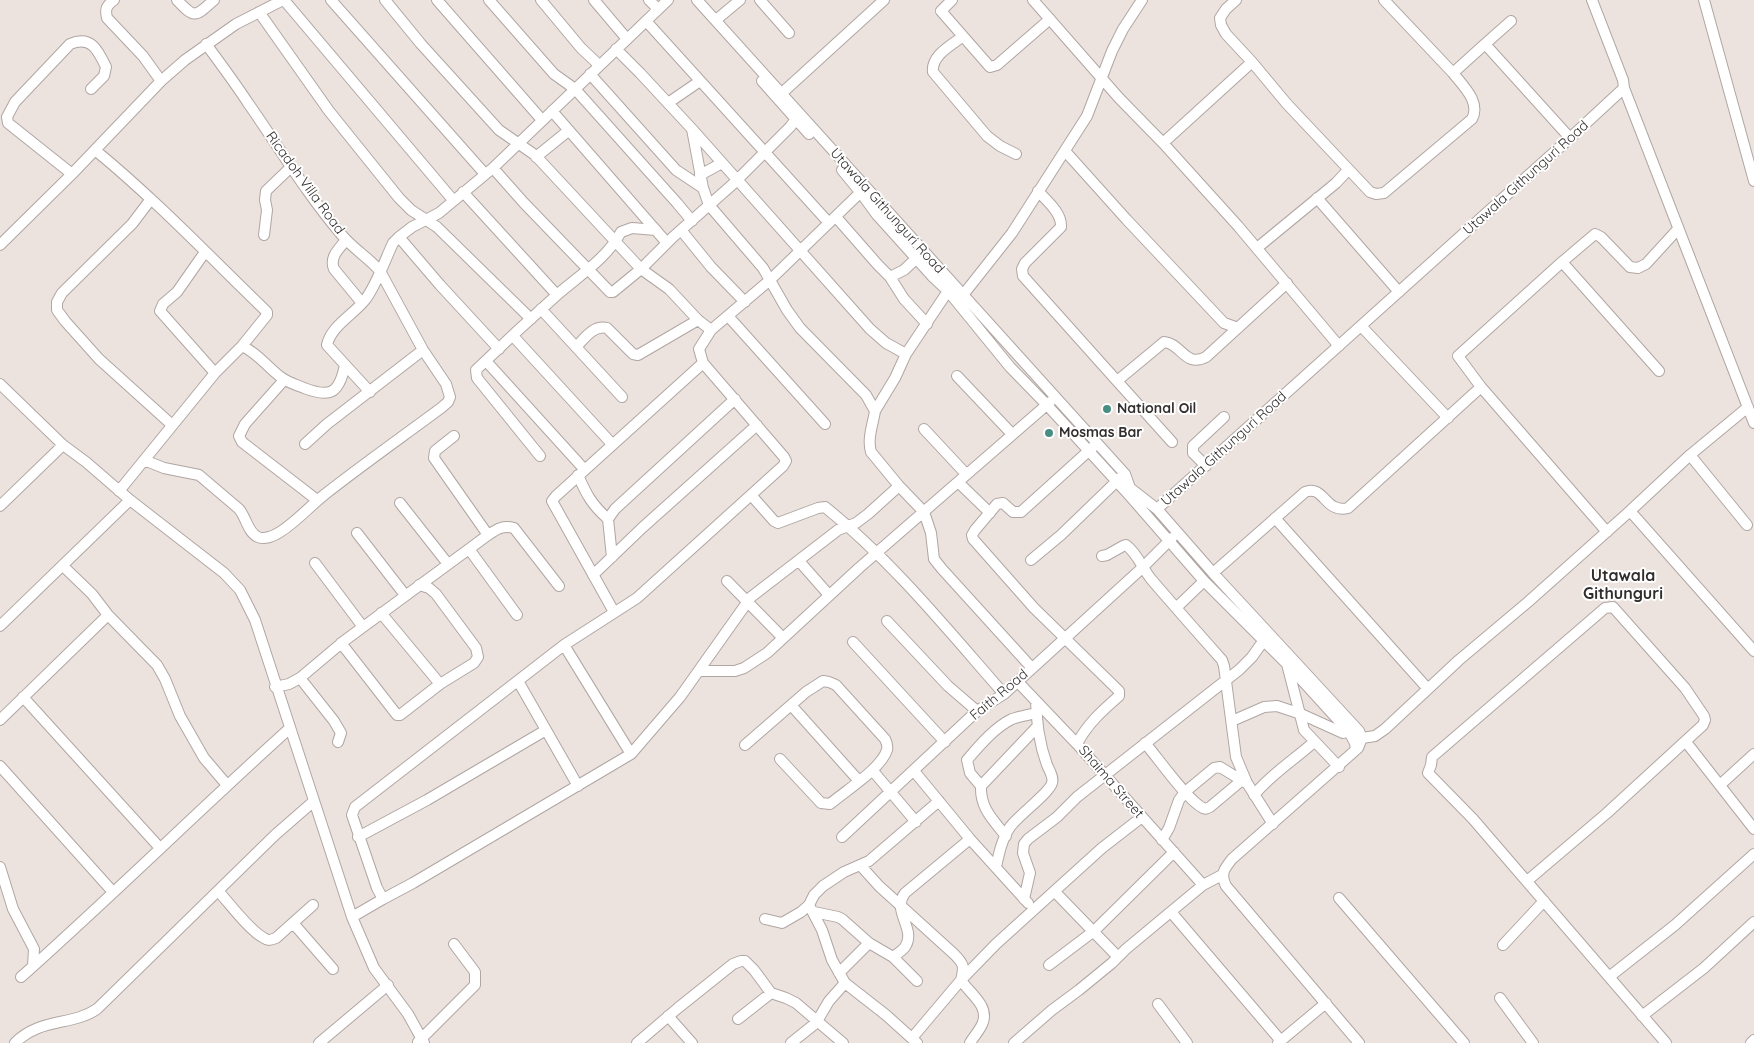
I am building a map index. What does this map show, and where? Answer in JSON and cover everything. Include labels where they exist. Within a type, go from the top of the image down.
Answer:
[{"type":"street","points":[[114,0],[107,5],[105,11],[108,18],[143,56],[161,81]]},
{"type":"street","points":[[177,0],[189,13],[194,14],[214,0]]},
{"type":"street","points":[[0,245],[72,174],[161,81],[206,44],[236,24],[284,0],[453,200]]},
{"type":"street","points":[[331,0],[489,171],[610,292],[641,269],[737,180],[798,117],[688,0]]},
{"type":"street","points":[[385,0],[472,102],[499,130],[536,157],[641,269],[668,289],[698,320],[711,330]]},
{"type":"street","points":[[489,0],[554,74],[574,89],[692,221]]},
{"type":"street","points":[[540,0],[581,48],[599,65]]},
{"type":"street","points":[[594,0],[627,39]]},
{"type":"street","points":[[649,0],[658,9]]},
{"type":"street","points":[[370,392],[327,345],[328,339],[337,327],[362,303],[376,281],[393,243],[398,237],[427,220],[489,171],[668,0]]},
{"type":"street","name":"Utawala Githunguri Road","points":[[697,0],[782,93],[798,117],[920,255],[943,280],[963,295],[1055,397],[1092,448],[1125,474],[1130,488],[1157,509],[1624,88]]},
{"type":"street","points":[[716,20],[740,0]]},
{"type":"street","points":[[760,0],[789,33]]},
{"type":"street","points":[[782,93],[884,0]]},
{"type":"street","points":[[952,0],[941,11],[990,67],[993,67],[1050,19]]},
{"type":"street","points":[[1033,0],[1101,78],[1163,142],[1257,248],[1339,346]]},
{"type":"street","points":[[1236,0],[1220,18],[1221,25],[1226,34],[1348,170],[1370,192],[1376,194],[1384,193],[1472,119],[1475,106],[1473,100],[1453,73],[1384,0]]},
{"type":"street","points":[[1592,0],[1623,80],[1624,88],[1754,423]]},
{"type":"street","points":[[1704,0],[1754,181]]},
{"type":"street","points":[[440,1],[542,120]]},
{"type":"street","points":[[963,295],[1012,232],[1087,116],[1112,51],[1136,3]]},
{"type":"street","points":[[259,12],[329,111],[411,210],[437,227],[531,319]]},
{"type":"street","points":[[646,21],[764,152],[890,277],[900,295],[927,324]]},
{"type":"street","points":[[1453,73],[1511,21]]},
{"type":"street","points":[[962,37],[935,59],[932,65],[933,72],[987,136],[1000,146],[1016,154]]},
{"type":"street","points":[[72,174],[8,122],[7,117],[15,102],[70,44],[76,42],[86,41],[91,44],[106,67],[104,76],[91,89]]},
{"type":"street","name":"Ricadoh Villa Road","points":[[206,44],[318,205],[346,240],[356,250],[370,259],[380,270],[423,350],[446,384],[450,397],[448,402],[441,408],[317,500]]},
{"type":"street","points":[[1485,44],[1570,138]]},
{"type":"street","points":[[616,49],[692,128],[870,329],[886,343],[906,354]]},
{"type":"street","points":[[1163,142],[1252,62]]},
{"type":"street","points":[[590,74],[676,170],[703,188]]},
{"type":"street","points":[[668,103],[700,81]]},
{"type":"street","points":[[552,111],[667,243]]},
{"type":"street","points":[[692,128],[703,188],[710,205],[752,254],[770,280],[786,310],[800,328],[866,396],[876,411]]},
{"type":"street","points":[[536,157],[568,130]]},
{"type":"street","points":[[95,150],[130,178],[267,312],[266,318],[242,346],[215,372],[120,491]]},
{"type":"street","points":[[1065,151],[1158,254],[1224,323],[1238,328]]},
{"type":"street","points":[[700,175],[722,163]]},
{"type":"street","points":[[264,235],[267,210],[266,191],[291,167]]},
{"type":"street","points":[[1257,248],[1348,170]]},
{"type":"street","points":[[383,899],[358,837],[352,816],[352,811],[355,807],[564,645],[614,612],[625,607],[655,583],[783,466],[786,461],[784,457],[703,363],[698,349],[711,330],[770,280],[864,190]]},
{"type":"street","points":[[1038,191],[1057,213],[1061,221],[1061,227],[1025,263],[1022,269],[1023,276],[1172,442]]},
{"type":"street","points":[[463,192],[557,295]]},
{"type":"street","points":[[1317,198],[1399,292]]},
{"type":"street","points":[[151,199],[132,224],[62,293],[57,302],[57,310],[99,359],[172,424]]},
{"type":"street","points":[[540,456],[477,378],[476,370],[557,295],[602,257],[616,242],[621,232],[632,228],[656,230]]},
{"type":"street","points":[[1607,532],[1481,387],[1458,356],[1595,234],[1630,267],[1638,268],[1646,264],[1678,228]]},
{"type":"street","points":[[681,230],[711,267],[744,302]]},
{"type":"street","points":[[398,237],[499,348]]},
{"type":"street","points":[[346,240],[333,258],[332,264],[362,303]]},
{"type":"street","points":[[205,252],[177,292],[163,304],[160,311],[215,372]]},
{"type":"street","points":[[890,277],[904,270],[920,255]]},
{"type":"street","points":[[1562,262],[1659,370]]},
{"type":"street","points":[[943,280],[948,291],[1010,367],[1092,448],[1116,482],[1157,527],[1168,542],[1204,581],[1362,738]]},
{"type":"street","points":[[1117,381],[1164,342],[1171,344],[1193,360],[1200,360],[1206,357],[1287,283]]},
{"type":"street","points":[[948,291],[906,354],[876,411],[870,447],[871,452],[899,486],[924,512],[932,533],[934,559],[1031,668]]},
{"type":"street","points":[[541,310],[622,397]]},
{"type":"street","points":[[728,316],[825,424]]},
{"type":"street","points":[[576,347],[594,328],[600,327],[607,328],[633,354],[638,355],[698,320]]},
{"type":"street","points":[[1362,326],[1448,418]]},
{"type":"street","points":[[513,336],[612,444]]},
{"type":"street","points":[[242,346],[255,354],[284,380],[319,394],[335,389],[340,382],[345,365]]},
{"type":"street","points":[[305,444],[327,424],[423,350]]},
{"type":"street","points":[[486,361],[581,472],[586,494],[595,507],[608,519]]},
{"type":"street","points":[[614,612],[552,501],[581,472],[703,363]]},
{"type":"street","points":[[957,376],[1012,434]]},
{"type":"street","points":[[144,460],[164,468],[199,475],[244,514],[251,531],[258,537],[266,538],[278,534],[317,500],[242,442],[239,436],[245,424],[284,380]]},
{"type":"street","points":[[1213,573],[1305,492],[1317,491],[1339,510],[1348,508],[1481,387]]},
{"type":"street","points":[[2,391],[63,445],[130,500],[224,573],[240,590],[255,620],[275,687],[352,918],[374,968],[388,985],[422,1042],[475,984],[475,972],[454,944]]},
{"type":"street","points":[[699,671],[735,671],[744,668],[767,653],[876,553],[1055,397]]},
{"type":"street","points":[[612,558],[608,519],[614,509],[734,399]]},
{"type":"street","points":[[1362,738],[1375,736],[1385,728],[1459,660],[1607,532],[1690,455],[1748,407]]},
{"type":"street","points":[[1206,466],[1193,453],[1193,446],[1224,417]]},
{"type":"street","points":[[592,575],[757,425]]},
{"type":"street","points":[[924,429],[966,474]]},
{"type":"street","points":[[454,436],[435,451],[434,458],[488,535]]},
{"type":"street","points":[[0,506],[63,445]]},
{"type":"street","points":[[1077,744],[1101,712],[1119,696],[1119,691],[1034,608],[973,539],[972,535],[974,530],[997,504],[1003,503],[1013,512],[1021,512],[1092,448]]},
{"type":"street","points":[[1690,455],[1747,524]]},
{"type":"street","points":[[1030,560],[1061,534],[1125,474]]},
{"type":"street","points":[[958,482],[990,513]]},
{"type":"street","points":[[352,918],[631,754],[680,697],[748,601],[762,588],[838,530],[849,526],[868,514],[899,486]]},
{"type":"street","points":[[751,495],[778,523],[825,507],[849,526],[876,553],[1004,694]]},
{"type":"street","points":[[0,626],[130,500]]},
{"type":"street","points":[[400,503],[448,564]]},
{"type":"street","points":[[1157,509],[1353,730],[1356,750]]},
{"type":"street","points":[[1630,511],[1754,651]]},
{"type":"street","points":[[1275,518],[1428,689]]},
{"type":"street","points":[[275,687],[290,684],[300,678],[363,626],[501,527],[514,528],[559,586]]},
{"type":"street","name":"Faith Road","points":[[842,837],[977,712],[1004,694],[1064,637],[1144,566],[1178,532]]},
{"type":"street","points":[[357,533],[405,595]]},
{"type":"street","points":[[1102,556],[1126,545],[1139,559],[1150,577],[1222,660],[1236,757],[1244,782],[1273,824]]},
{"type":"street","points":[[469,549],[517,615]]},
{"type":"street","points":[[799,561],[830,595]]},
{"type":"street","points":[[315,563],[363,626]]},
{"type":"street","points":[[63,566],[92,594],[108,615],[157,665],[165,679],[180,716],[204,758],[228,785]]},
{"type":"street","points":[[727,581],[783,638]]},
{"type":"street","points":[[1176,608],[1204,581]]},
{"type":"street","points":[[341,643],[397,715],[403,714],[440,684],[474,663],[478,654],[476,648],[436,594],[429,588],[419,585]]},
{"type":"street","points":[[1527,881],[1704,726],[1704,716],[1685,688],[1616,609],[1611,607],[1605,608],[1432,757],[1430,761],[1432,765],[1428,773],[1473,819],[1666,1043]]},
{"type":"street","points":[[381,613],[440,684]]},
{"type":"street","points":[[0,720],[108,615]]},
{"type":"street","points":[[887,621],[948,686],[977,712]]},
{"type":"street","points":[[1024,899],[1030,873],[1023,853],[1024,844],[1028,839],[1057,817],[1077,797],[1239,670],[1252,657],[1264,640]]},
{"type":"street","points":[[853,642],[945,742]]},
{"type":"street","points":[[564,645],[631,754]]},
{"type":"street","points":[[1287,664],[1304,730],[1339,766]]},
{"type":"street","points":[[300,678],[334,721],[341,733],[338,742]]},
{"type":"street","points":[[518,681],[578,786]]},
{"type":"street","points":[[745,745],[791,705],[823,681],[836,685],[885,739],[888,745],[887,751],[873,771],[830,804],[821,803],[780,759]]},
{"type":"street","name":"Shaima Street","points":[[1018,681],[1203,885]]},
{"type":"street","points":[[23,697],[160,848]]},
{"type":"street","points":[[996,866],[1000,849],[1010,828],[1025,811],[1047,792],[1052,784],[1052,776],[1040,746],[1036,727],[1036,702]]},
{"type":"street","points":[[791,705],[859,781]]},
{"type":"street","points":[[1232,721],[1270,706],[1301,714],[1343,734],[1353,730]]},
{"type":"street","points":[[1006,836],[984,809],[981,786],[970,773],[967,760],[991,735],[1011,720],[1036,713]]},
{"type":"street","points":[[981,786],[1036,727]]},
{"type":"street","points":[[21,977],[98,908],[290,728]]},
{"type":"street","points":[[358,837],[475,774],[546,730]]},
{"type":"street","points":[[1359,1043],[1226,886],[1222,875],[1223,870],[1232,859],[1339,766],[1356,750],[1362,738]]},
{"type":"street","points":[[1254,795],[1270,777],[1314,742]]},
{"type":"street","points":[[1686,742],[1754,829]]},
{"type":"street","points":[[1146,743],[1185,792],[1201,807],[1206,809],[1210,808],[1244,782]]},
{"type":"street","points":[[1720,785],[1754,754]]},
{"type":"street","points":[[0,766],[113,892]]},
{"type":"street","points":[[1162,840],[1169,828],[1179,800],[1185,792],[1217,767],[1244,782]]},
{"type":"street","points":[[873,771],[916,822]]},
{"type":"street","points":[[914,771],[970,839],[1034,911]]},
{"type":"street","points":[[15,1043],[28,1032],[44,1025],[82,1017],[97,1009],[219,892],[275,835],[314,801]]},
{"type":"street","points":[[939,801],[869,861],[844,872],[823,886],[814,895],[811,909],[822,930],[832,960],[845,982],[915,1040],[961,980],[996,944],[1102,848],[1142,817]]},
{"type":"street","points":[[893,957],[906,946],[908,940],[907,928],[900,904],[901,899],[905,893],[970,839]]},
{"type":"street","points":[[1049,965],[1094,930],[1174,852]]},
{"type":"street","points":[[1609,977],[1675,925],[1754,854]]},
{"type":"street","points":[[860,866],[879,886],[959,959],[964,967],[961,980]]},
{"type":"street","points":[[0,867],[13,909],[34,949],[33,966]]},
{"type":"street","points":[[1014,1043],[1203,885],[1222,875]]},
{"type":"street","points":[[0,893],[5,882]]},
{"type":"street","points":[[219,892],[255,932],[264,939],[270,940],[276,938],[313,906]]},
{"type":"street","points":[[1055,892],[1118,956]]},
{"type":"street","points":[[1339,898],[1464,1043]]},
{"type":"street","points":[[1503,945],[1544,902]]},
{"type":"street","points":[[765,919],[782,923],[801,912],[811,909],[838,917],[869,943],[893,957],[917,981]]},
{"type":"street","points":[[1172,912],[1279,1042],[1326,1003]]},
{"type":"street","points":[[1642,1016],[1704,968],[1754,922]]},
{"type":"street","points":[[293,923],[333,969]]},
{"type":"street","points":[[839,973],[869,943]]},
{"type":"street","points":[[637,1043],[733,964],[741,960],[754,970],[771,993],[791,1000],[843,1043]]},
{"type":"street","points":[[961,980],[978,1000],[984,1019],[983,1025],[970,1043]]},
{"type":"street","points":[[791,1043],[818,1021],[829,1001],[845,982]]},
{"type":"street","points":[[319,1043],[388,985]]},
{"type":"street","points":[[738,1019],[771,993]]},
{"type":"street","points":[[1500,998],[1533,1043]]},
{"type":"street","points":[[1158,1004],[1187,1043]]},
{"type":"street","points":[[668,1016],[692,1043]]},
{"type":"street","points":[[1751,1043],[1754,1040]]},
{"type":"place","name":"National Oil","points":[[1107,409]]},
{"type":"place","name":"Mosmas Bar","points":[[1049,433]]},
{"type":"district","name":"Utawala Githunguri","points":[[1623,585]]}]
